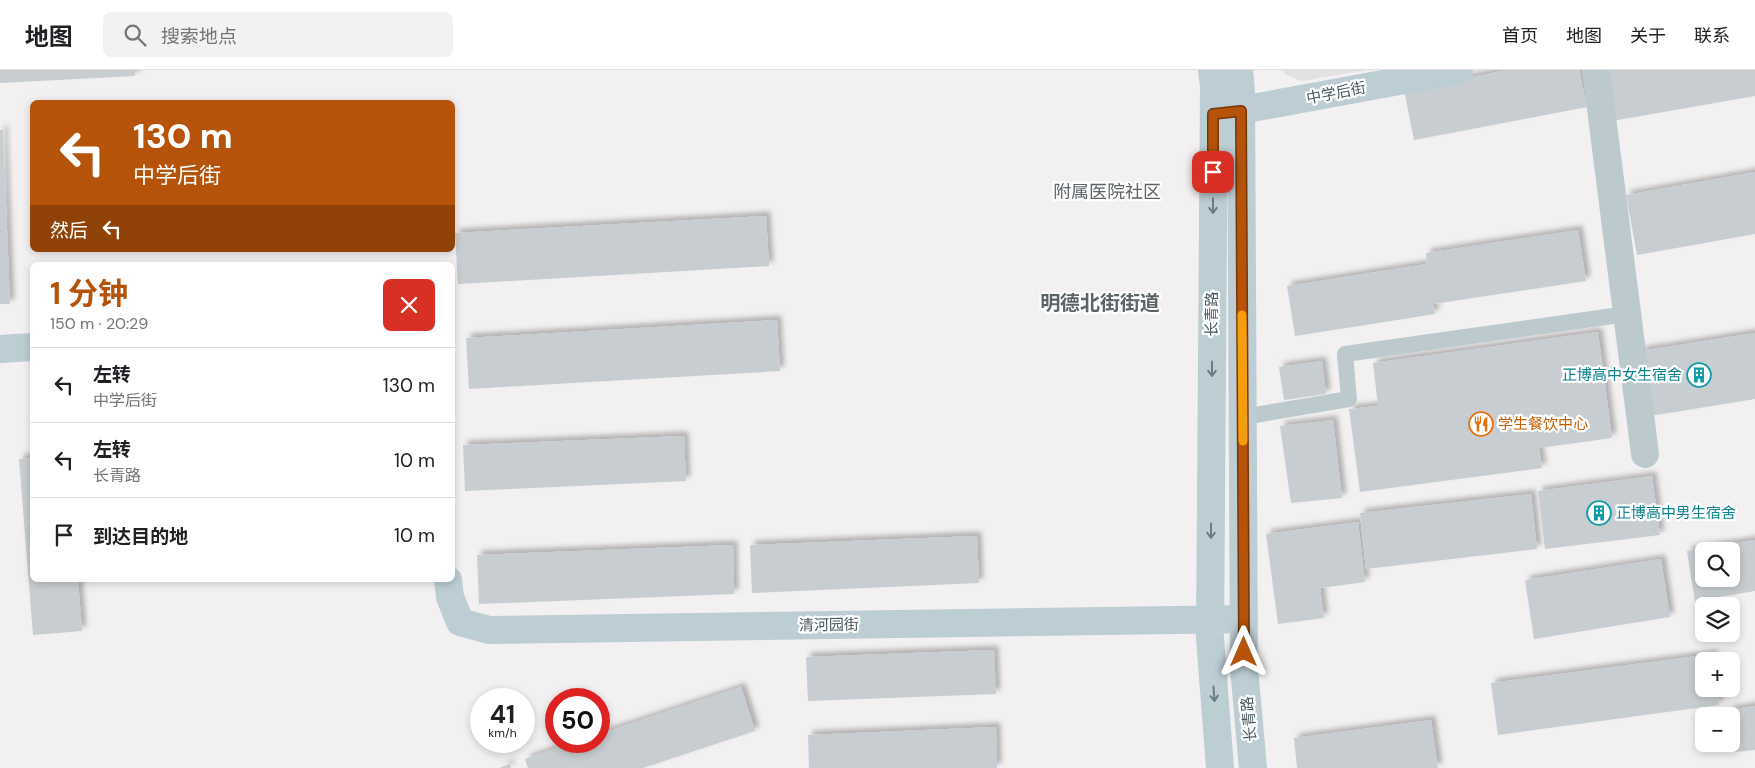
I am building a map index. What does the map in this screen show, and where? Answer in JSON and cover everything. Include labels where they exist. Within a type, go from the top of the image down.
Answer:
[{"type":"main road","name":"长青路","points":[[1212,70],[1210,619],[1220,768]]},
{"type":"main road","name":"长青路","points":[[1239,70],[1241,111],[1244,668],[1253,768]]},
{"type":"main road","name":"中学后街","points":[[1213,114],[1241,111],[1459,70]]},
{"type":"main road","points":[[0,349],[30,347]]},
{"type":"main road","name":"清河园街","points":[[448,582],[450,597],[460,622],[489,630],[1244,618]]},
{"type":"street","points":[[1596,70],[1645,454]]},
{"type":"lane","points":[[1243,417],[1349,399],[1345,354],[1627,314]]},
{"type":"shaded area","points":[[1283,70],[1367,70],[1301,81],[1285,74]]},
{"type":"building","points":[[0,70],[135,70],[135,76],[0,83]]},
{"type":"building","points":[[1508,70],[1579,70],[1587,107],[1414,140],[1404,90]]},
{"type":"building","points":[[1603,70],[1755,70],[1755,96],[1612,121]]},
{"type":"building","points":[[0,130],[3,130],[10,304],[0,304]]},
{"type":"building","points":[[1755,172],[1755,234],[1637,255],[1626,195]]},
{"type":"building","points":[[766,216],[769,266],[458,284],[455,233]]},
{"type":"building","points":[[1578,230],[1586,281],[1433,304],[1435,314],[1295,336],[1287,286],[1427,264],[1426,253]]},
{"type":"building","points":[[777,320],[780,371],[469,389],[466,338]]},
{"type":"building","name":"学生餐饮中心","points":[[1598,332],[1612,438],[1539,448],[1542,468],[1360,492],[1349,409],[1378,406],[1373,363]]},
{"type":"building","name":"正博高中女生宿舍","points":[[1755,333],[1755,399],[1650,416],[1640,351]]},
{"type":"building","points":[[1322,361],[1326,394],[1284,400],[1279,367]]},
{"type":"building","points":[[1333,420],[1342,498],[1291,503],[1280,426]]},
{"type":"building","points":[[684,436],[686,481],[465,491],[463,445]]},
{"type":"building","points":[[30,458],[30,582],[78,582],[82,631],[33,635],[19,459]]},
{"type":"building","name":"正博高中男生宿舍","points":[[1652,476],[1660,535],[1545,549],[1538,491]]},
{"type":"building","points":[[1531,494],[1537,549],[1366,569],[1360,513]]},
{"type":"building","points":[[1358,522],[1365,582],[1320,588],[1324,618],[1278,624],[1266,534]]},
{"type":"building","points":[[977,536],[979,583],[752,593],[750,545]]},
{"type":"building","points":[[1755,540],[1755,591],[1719,597],[1695,597],[1695,601],[1687,551],[1695,550],[1695,587],[1740,587],[1740,542]]},
{"type":"building","points":[[733,545],[734,594],[479,604],[477,555]]},
{"type":"building","points":[[1661,559],[1670,617],[1534,639],[1525,580]]},
{"type":"building","points":[[994,650],[996,694],[808,701],[806,657]]},
{"type":"building","points":[[1695,656],[1695,697],[1718,697],[1719,705],[1498,735],[1491,683]]},
{"type":"building","points":[[741,687],[755,731],[643,768],[528,768],[525,759],[545,752],[610,753],[610,730]]},
{"type":"building","points":[[1755,706],[1755,750],[1740,751],[1740,708]]},
{"type":"building","points":[[1431,720],[1438,768],[1297,768],[1294,738]]},
{"type":"building","points":[[996,727],[997,768],[809,768],[808,735]]},
{"type":"building","points":[[510,764],[511,768],[499,768]]},
{"type":"slow traffic","points":[[1242,315],[1243,441]]},
{"type":"place","name":"正博高中女生宿舍","points":[[1699,375]]},
{"type":"place","name":"学生餐饮中心","points":[[1481,424]]},
{"type":"place","name":"正博高中男生宿舍","points":[[1599,513]]},
{"type":"district","name":"附属医院社区","points":[[1107,192]]},
{"type":"district","name":"明德北街街道","points":[[1100,303]]},
{"type":"route","points":[[1213,172],[1213,114],[1241,111],[1244,652]]}]
